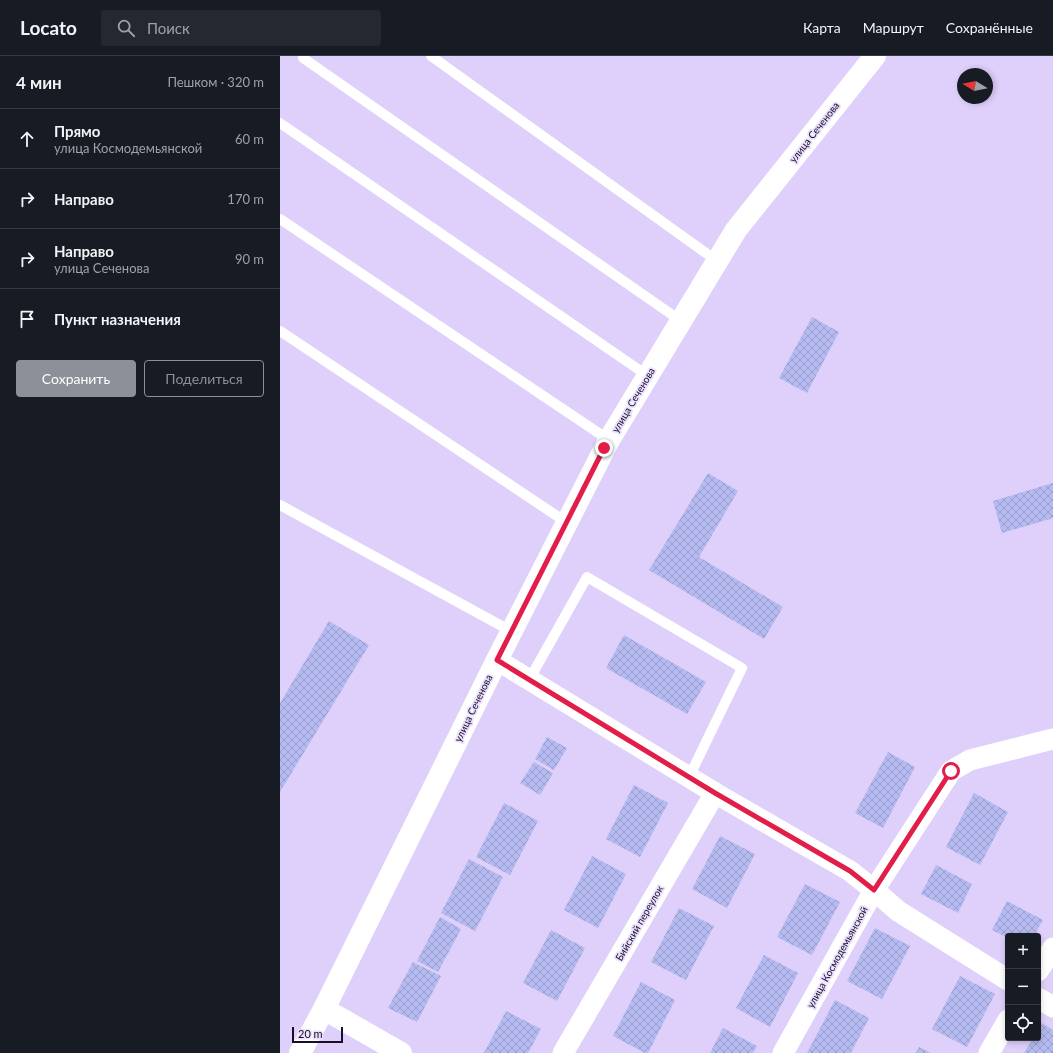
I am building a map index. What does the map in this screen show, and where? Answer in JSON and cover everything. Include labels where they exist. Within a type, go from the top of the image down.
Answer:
[{"type":"street","name":"улица Сеченова","points":[[300,1053],[324,1009],[511,631],[609,440],[736,230],[875,56]]},
{"type":"street","points":[[497,660],[715,793],[850,871],[898,911],[1005,978]]},
{"type":"street","name":"улица Космодемьянской","points":[[783,1053],[874,890],[951,771],[970,760],[1053,738]]},
{"type":"street","name":"Бийский переулок","points":[[563,1053],[715,793]]},
{"type":"street","points":[[1039,969],[1053,948]]},
{"type":"street","points":[[1041,1000],[1053,1007]]},
{"type":"street","points":[[324,1009],[401,1053]]},
{"type":"street","points":[[989,1053],[1005,1025]]},
{"type":"lane","points":[[431,56],[718,261]]},
{"type":"lane","points":[[303,58],[681,321]]},
{"type":"lane","points":[[280,124],[648,376]]},
{"type":"lane","points":[[280,219],[609,440]]},
{"type":"lane","points":[[280,332],[566,522]]},
{"type":"lane","points":[[280,505],[511,631]]},
{"type":"lane","points":[[529,680],[587,577],[742,668],[689,777]]},
{"type":"building","points":[[812,317],[839,332],[807,393],[779,378]]},
{"type":"building","points":[[708,473],[738,491],[699,557],[783,607],[764,639],[649,570]]},
{"type":"building","points":[[1053,483],[1053,518],[1002,533],[993,501]]},
{"type":"building","points":[[329,621],[369,645],[280,792],[280,703]]},
{"type":"building","points":[[624,635],[706,682],[687,714],[606,668]]},
{"type":"building","points":[[547,737],[567,748],[554,770],[535,759]]},
{"type":"building","points":[[888,752],[915,767],[883,828],[855,813]]},
{"type":"building","points":[[534,762],[553,773],[540,795],[520,783]]},
{"type":"building","points":[[634,785],[668,803],[640,857],[606,839]]},
{"type":"building","points":[[974,793],[1008,812],[980,865],[946,847]]},
{"type":"building","points":[[504,803],[538,821],[510,875],[476,857]]},
{"type":"building","points":[[720,836],[755,854],[727,908],[692,889]]},
{"type":"building","points":[[592,856],[626,874],[598,928],[564,910]]},
{"type":"building","points":[[469,859],[503,877],[475,931],[441,913]]},
{"type":"building","points":[[936,865],[972,884],[958,913],[921,894]]},
{"type":"building","points":[[805,884],[840,902],[812,955],[777,937]]},
{"type":"building","points":[[1007,901],[1043,920],[1036,933],[1005,933],[1005,936],[992,930]]},
{"type":"building","points":[[679,908],[714,926],[686,980],[651,962]]},
{"type":"building","points":[[440,917],[461,929],[438,972],[417,961]]},
{"type":"building","points":[[875,928],[910,946],[882,999],[847,981]]},
{"type":"building","points":[[551,930],[585,948],[557,1001],[523,983]]},
{"type":"building","points":[[764,955],[798,973],[770,1027],[736,1008]]},
{"type":"building","points":[[413,962],[441,976],[417,1022],[388,1008]]},
{"type":"building","points":[[960,976],[995,994],[967,1047],[932,1029]]},
{"type":"building","points":[[641,982],[675,1000],[648,1053],[645,1053],[613,1036]]},
{"type":"building","points":[[835,1000],[869,1018],[851,1053],[807,1053]]},
{"type":"building","points":[[506,1011],[541,1029],[528,1053],[484,1053]]},
{"type":"building","points":[[1042,1023],[1053,1030],[1053,1053],[1024,1053],[1031,1041],[1041,1041]]},
{"type":"building","points":[[723,1028],[757,1046],[753,1053],[710,1053]]},
{"type":"building","points":[[919,1047],[931,1053],[916,1053]]},
{"type":"route","points":[[604,448],[497,660],[715,793],[850,871],[874,890],[951,771]]}]
